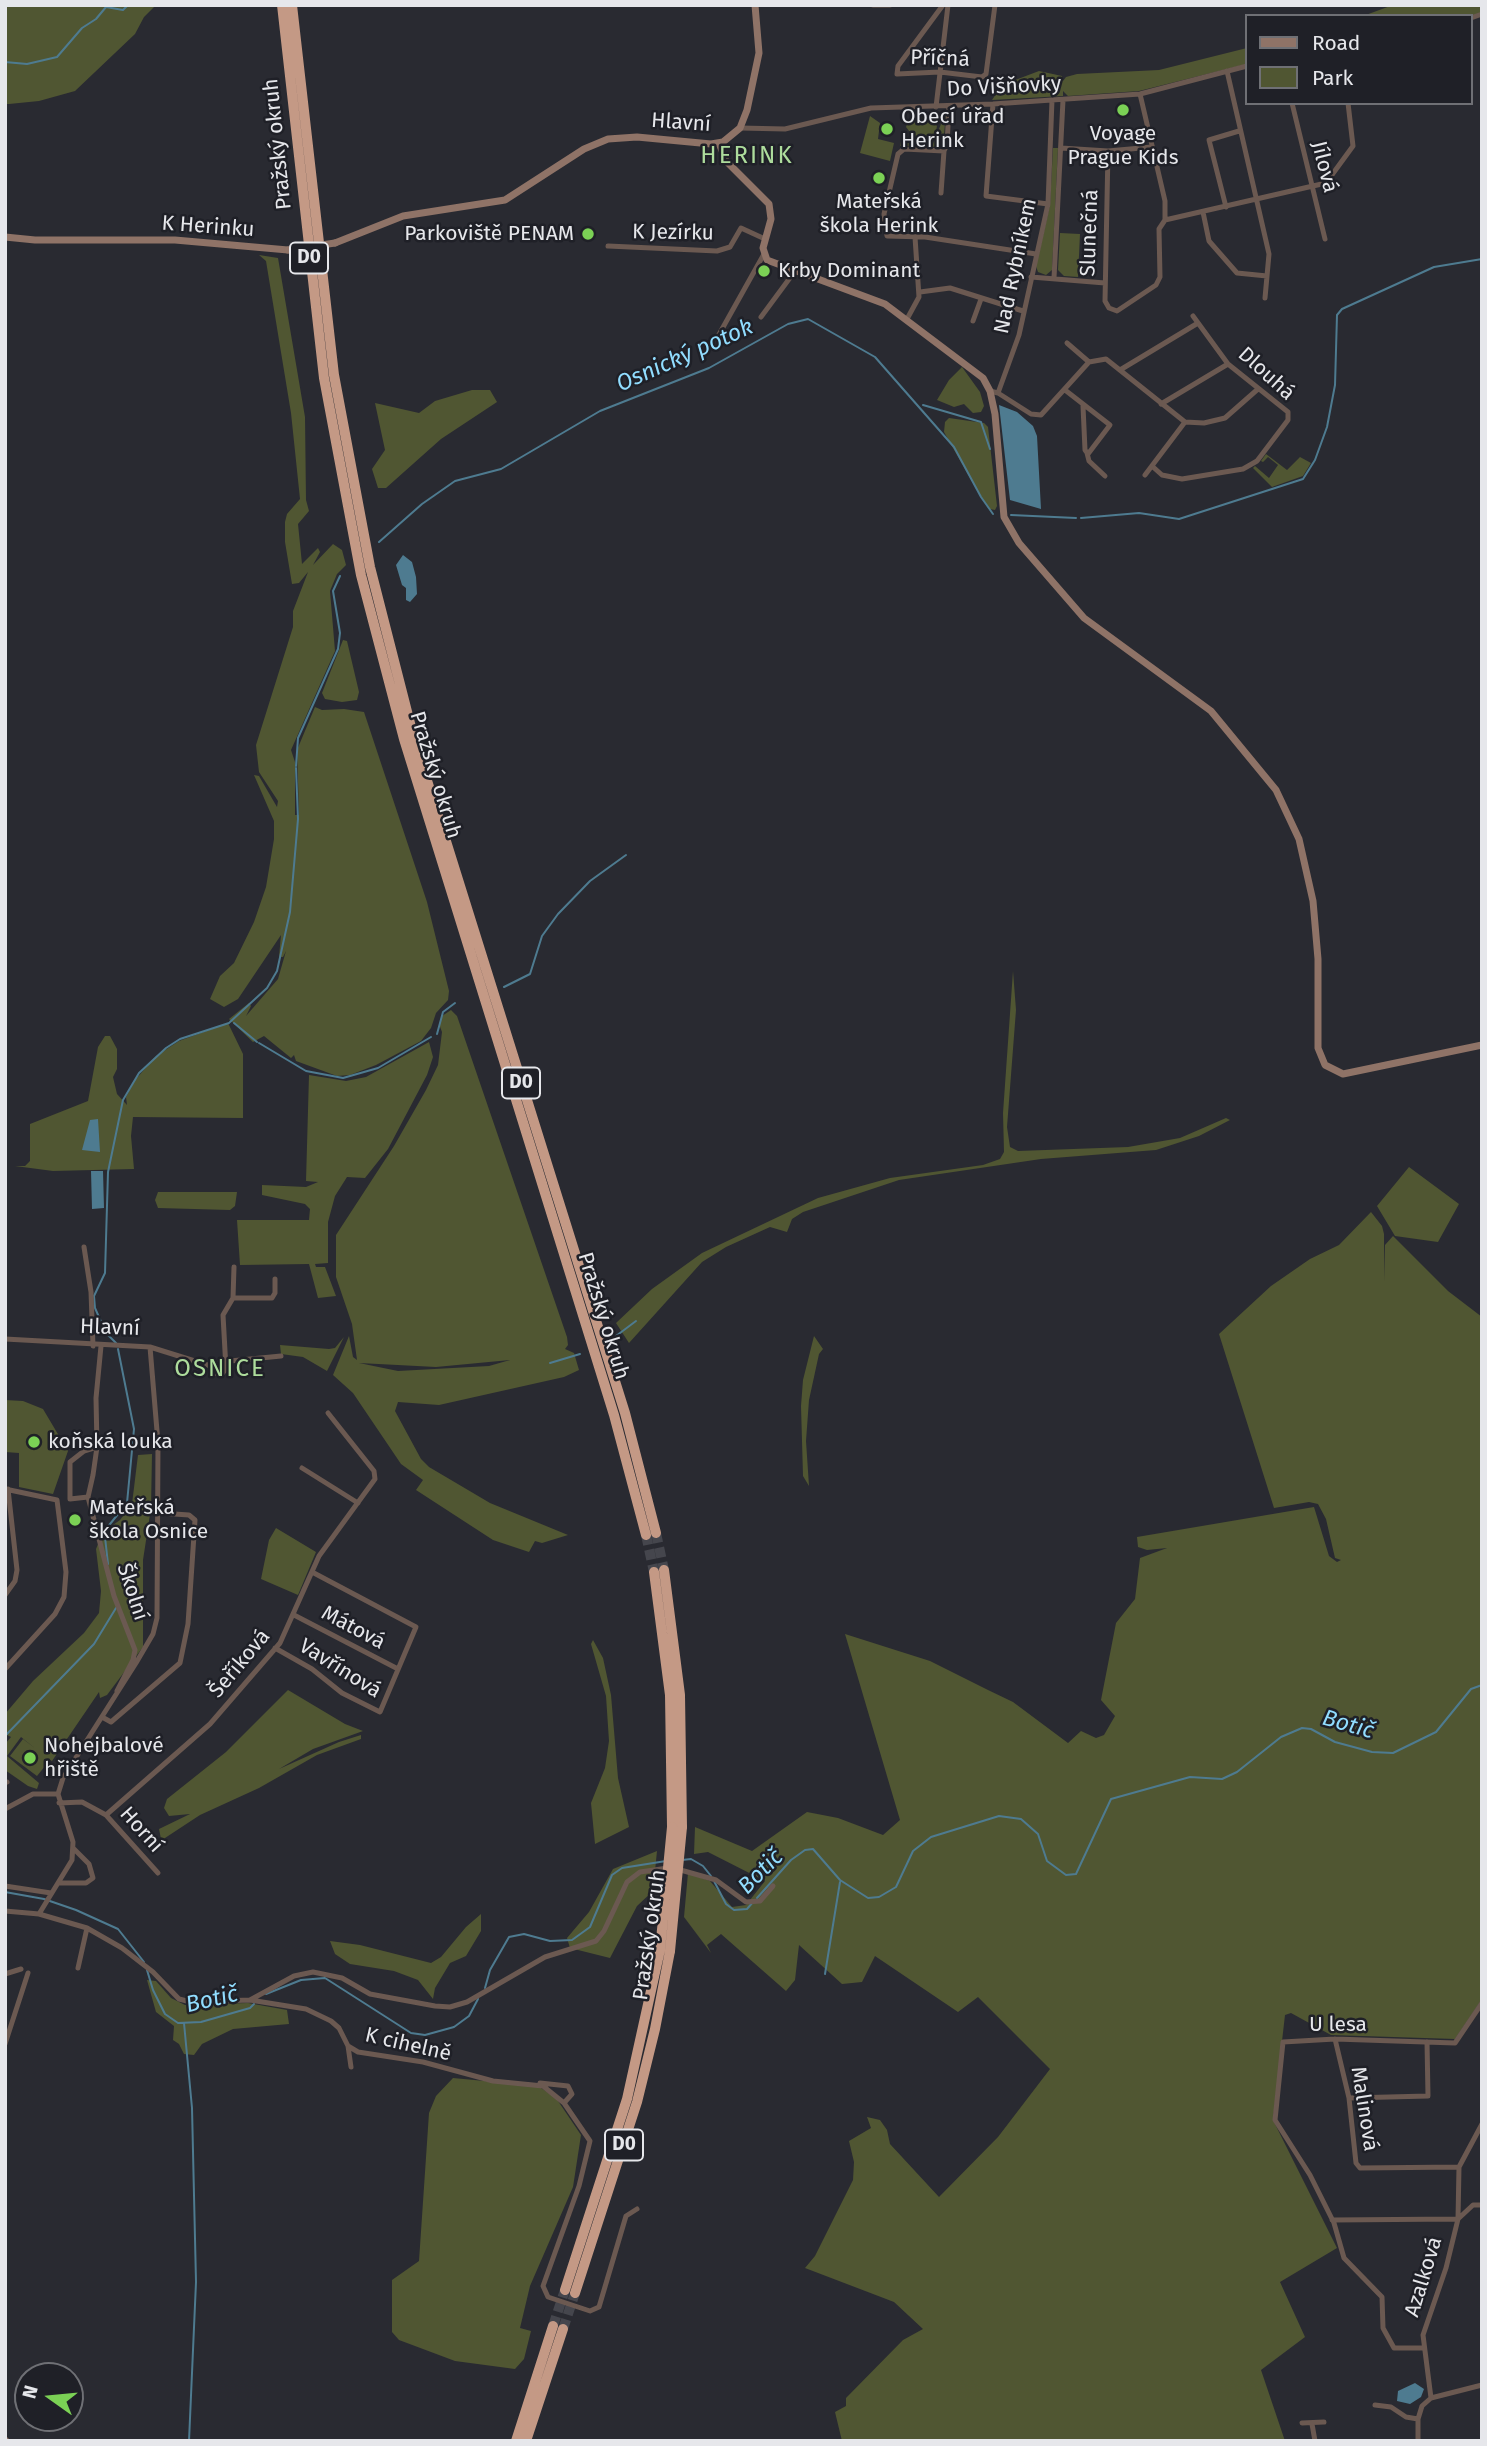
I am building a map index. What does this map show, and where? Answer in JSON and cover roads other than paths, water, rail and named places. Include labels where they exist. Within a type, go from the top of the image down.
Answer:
[{"type":"highway","name":"Pražský okruh","points":[[282,5],[315,309],[365,571],[414,739],[625,1413],[651,1534]]},
{"type":"highway","name":"Pražský okruh","points":[[292,5],[330,348],[352,507]]},
{"type":"highway","name":"Pražský okruh","points":[[570,2292],[637,2102],[655,2029],[665,1950],[677,1827],[681,1704],[659,1571]]},
{"type":"highway","points":[[516,2441],[558,2328],[526,2441]]},
{"type":"street","name":"Hlavní","points":[[505,200],[578,153],[608,139],[637,137],[719,144],[740,128],[759,53],[755,5]]},
{"type":"street","points":[[873,5],[890,5]]},
{"type":"street","points":[[936,107],[946,5]]},
{"type":"street","name":"Příčná","points":[[946,5],[898,66],[897,74],[940,72],[982,77],[986,74],[995,5]]},
{"type":"street","name":"Do Višňovky","points":[[740,128],[785,129],[871,108],[936,107],[1140,94],[1246,66]]},
{"type":"street","points":[[1227,71],[1269,254],[1265,298]]},
{"type":"street","points":[[1140,94],[1165,201],[1165,220],[1326,183],[1353,146],[1348,105]]},
{"type":"street","name":"Nad Rybníkem","points":[[999,393],[1007,374],[1048,204],[1052,100]]},
{"type":"street","name":"Nad Rybníkem","points":[[1054,278],[1063,100]]},
{"type":"street","points":[[993,104],[986,196],[1048,204]]},
{"type":"street","name":"Jílová","points":[[1292,105],[1325,239]]},
{"type":"street","points":[[941,192],[949,106]]},
{"type":"street","points":[[1226,207],[1209,140],[1239,131]]},
{"type":"street","points":[[717,338],[764,254],[771,219],[769,202],[726,161],[719,144]]},
{"type":"street","points":[[1061,148],[1108,151],[1152,147]]},
{"type":"street","points":[[944,151],[904,149],[900,152],[884,214],[888,237],[915,237],[1037,254]]},
{"type":"street","name":"Slunečná","points":[[1108,151],[1105,303],[1115,311],[1157,283],[1159,229],[1165,220]]},
{"type":"street","name":"K Herinku","points":[[5,237],[175,240],[288,250],[335,243],[402,216],[505,200]]},
{"type":"street","points":[[1203,212],[1209,241],[1237,273],[1267,276]]},
{"type":"street","name":"K Jezírku","points":[[607,246],[717,251],[730,247],[741,228],[765,239]]},
{"type":"street","points":[[907,319],[918,302],[920,292],[915,237]]},
{"type":"street","points":[[764,254],[770,262],[871,298],[907,319],[977,372],[990,391],[995,414],[1004,517],[1019,543],[1084,618],[1210,712],[1276,790],[1287,808],[1299,839],[1313,901],[1318,959],[1318,1048],[1325,1065],[1343,1073],[1482,1045]]},
{"type":"street","points":[[761,317],[795,271]]},
{"type":"street","points":[[1031,277],[1105,283]]},
{"type":"street","points":[[920,292],[950,288],[1023,311]]},
{"type":"street","points":[[974,321],[981,299]]},
{"type":"street","name":"Dlouhá","points":[[1152,466],[1162,475],[1182,479],[1243,469],[1257,461],[1288,420],[1288,412],[1228,364],[1193,316]]},
{"type":"street","points":[[1120,370],[1198,323]]},
{"type":"street","points":[[1067,343],[1089,362]]},
{"type":"street","points":[[990,391],[999,393],[1037,416],[1051,407],[1089,362],[1107,359],[1185,422],[1203,423],[1225,418],[1258,388]]},
{"type":"street","points":[[1161,404],[1228,364]]},
{"type":"street","points":[[1065,390],[1110,425],[1094,450],[1087,453]]},
{"type":"street","points":[[1083,406],[1089,461],[1105,476]]},
{"type":"street","points":[[1145,475],[1185,422]]},
{"type":"street","points":[[84,1247],[92,1292],[93,1346]]},
{"type":"street","points":[[150,1347],[214,1367],[217,1374],[223,1374],[226,1369],[223,1363],[223,1315],[233,1298],[234,1267]]},
{"type":"street","points":[[233,1298],[272,1298],[275,1293],[275,1279]]},
{"type":"street","name":"Hlavní","points":[[5,1339],[93,1346],[150,1347],[158,1443],[160,1513],[157,1618],[153,1634],[116,1693]]},
{"type":"street","name":"Školní","points":[[101,1346],[96,1398],[97,1447],[88,1497],[114,1597],[135,1650],[134,1660],[117,1684],[116,1693]]},
{"type":"street","points":[[214,1367],[218,1363],[281,1356]]},
{"type":"street","name":"Šeříková","points":[[106,1815],[210,1724],[275,1648],[294,1615],[319,1556],[375,1479],[374,1471],[328,1413]]},
{"type":"street","points":[[88,1497],[70,1499],[70,1462],[85,1451],[97,1447]]},
{"type":"street","points":[[302,1468],[358,1503]]},
{"type":"street","points":[[5,1595],[15,1581],[17,1570],[7,1489],[57,1500],[66,1585],[55,1614],[5,1669]]},
{"type":"street","points":[[102,1717],[111,1722],[180,1663],[188,1624],[195,1520],[189,1515],[160,1513]]},
{"type":"street","name":"Vavřínová","points":[[275,1648],[312,1669],[335,1688],[380,1712],[416,1627],[312,1572]]},
{"type":"street","name":"Mátová","points":[[294,1615],[398,1669]]},
{"type":"street","points":[[5,1911],[39,1914],[70,1866],[73,1848],[58,1794],[64,1775],[116,1693]]},
{"type":"street","points":[[5,1809],[33,1794],[58,1794]]},
{"type":"street","name":"Horní","points":[[60,1803],[82,1802],[106,1815],[158,1873]]},
{"type":"street","points":[[59,1883],[86,1883],[93,1878],[89,1864],[73,1848]]},
{"type":"street","points":[[253,2001],[294,1976],[313,1972],[342,1979],[370,1994],[450,2007],[490,1990],[545,1956],[596,1941],[604,1931],[627,1882],[640,1872],[665,1867],[689,1871],[716,1880],[738,1898],[754,1903],[773,1886]]},
{"type":"street","points":[[5,1886],[50,1896]]},
{"type":"street","name":"K cihelně","points":[[39,1914],[87,1928],[122,1948],[148,1968],[179,1999],[191,2002],[253,2001],[306,2009],[339,2028],[348,2046],[369,2055],[423,2062],[493,2081],[568,2086],[572,2094],[564,2103]]},
{"type":"street","points":[[78,1968],[87,1928]]},
{"type":"street","points":[[5,1974],[21,1969]]},
{"type":"street","points":[[5,2044],[28,1973]]},
{"type":"street","name":"U lesa","points":[[1332,2220],[1310,2175],[1275,2120],[1283,2042],[1335,2039],[1455,2043],[1482,2003]]},
{"type":"street","name":"Malinová","points":[[1335,2039],[1349,2098],[1356,2163],[1360,2168],[1459,2167]]},
{"type":"street","points":[[1349,2098],[1428,2096],[1427,2042]]},
{"type":"street","points":[[348,2046],[351,2067]]},
{"type":"street","name":"K cihelně","points":[[534,2083],[564,2103],[590,2141],[590,2152],[544,2283],[545,2295],[590,2311],[599,2307],[626,2216],[637,2209]]},
{"type":"street","name":"Azalková","points":[[1430,2398],[1423,2335],[1446,2269],[1458,2219],[1459,2167],[1482,2124]]},
{"type":"street","points":[[1423,2348],[1394,2348],[1383,2328],[1382,2297],[1344,2258],[1332,2220],[1458,2219],[1473,2205],[1482,2205]]},
{"type":"street","points":[[1418,2441],[1418,2419],[1422,2406],[1430,2398],[1482,2385]]},
{"type":"street","points":[[1375,2405],[1391,2407],[1406,2417],[1418,2419]]},
{"type":"street","points":[[1302,2423],[1324,2422]]},
{"type":"street","points":[[1312,2424],[1315,2441]]},
{"type":"water","points":[[999,405],[1017,412],[1033,426],[1037,436],[1041,509],[1010,500]]},
{"type":"water","points":[[403,555],[412,562],[416,577],[417,594],[410,602],[406,600],[406,588],[402,585],[396,565]]},
{"type":"water","points":[[98,1119],[100,1152],[82,1150],[90,1120]]},
{"type":"water","points":[[91,1171],[103,1171],[104,1208],[92,1209]]},
{"type":"water","points":[[1415,2383],[1424,2389],[1421,2397],[1410,2404],[1397,2401],[1398,2391]]},
{"type":"waterway","points":[[5,62],[27,64],[57,57],[82,28],[96,19],[106,7],[123,10],[128,5]]},
{"type":"waterway","name":"Osnický potok","points":[[1081,518],[1139,513],[1179,519],[1303,479],[1315,460],[1327,427],[1335,385],[1337,315],[1342,309],[1434,267],[1482,259]]},
{"type":"waterway","name":"Osnický potok","points":[[379,542],[422,504],[455,481],[501,469],[600,411],[709,368],[788,324],[808,319],[875,357],[954,447],[993,514]]},
{"type":"waterway","points":[[923,405],[981,422],[990,449]]},
{"type":"waterway","name":"Osnický potok","points":[[1011,515],[1076,518]]},
{"type":"waterway","name":"Osnický potok","points":[[296,766],[298,738],[338,649],[340,633],[333,591],[340,576]]},
{"type":"waterway","name":"Osnický potok","points":[[230,1022],[267,988],[277,971],[290,912],[298,819],[296,768]]},
{"type":"waterway","points":[[504,987],[530,974],[542,936],[558,914],[590,881],[626,855]]},
{"type":"waterway","points":[[437,1034],[443,1012],[455,1003]]},
{"type":"waterway","name":"Osnický potok","points":[[116,1343],[106,1333],[95,1308],[94,1296],[105,1273],[108,1172],[123,1100],[139,1073],[166,1048],[180,1039],[229,1023]]},
{"type":"waterway","points":[[234,1023],[257,1042]]},
{"type":"waterway","points":[[259,1043],[306,1071],[343,1078],[378,1068],[431,1037]]},
{"type":"waterway","points":[[612,1339],[636,1321]]},
{"type":"waterway","name":"Osnický potok","points":[[108,1564],[106,1529],[127,1503],[134,1429],[118,1349]]},
{"type":"waterway","points":[[550,1363],[580,1354]]},
{"type":"waterway","name":"Osnický potok","points":[[5,1736],[94,1644],[116,1608]]},
{"type":"waterway","name":"Botič","points":[[757,1898],[791,1860],[805,1850],[813,1849],[840,1880],[868,1898],[879,1897],[896,1887],[913,1851],[931,1837],[999,1816],[1021,1819],[1038,1834],[1047,1861],[1066,1875],[1076,1874],[1111,1799],[1190,1777],[1222,1779],[1237,1772],[1281,1737],[1302,1728],[1311,1729],[1335,1742],[1372,1752],[1393,1753],[1436,1732],[1471,1689],[1482,1685]]},
{"type":"waterway","name":"Botič","points":[[682,1860],[691,1859],[703,1866],[711,1876]]},
{"type":"waterway","name":"Botič","points":[[485,1988],[490,1970],[509,1937],[524,1934],[550,1941],[572,1940],[590,1927],[612,1875],[622,1868],[666,1861]]},
{"type":"waterway","name":"Botič","points":[[714,1881],[726,1904],[734,1910],[747,1909],[753,1902]]},
{"type":"waterway","points":[[825,1974],[840,1882]]},
{"type":"waterway","name":"Botič","points":[[5,1892],[44,1899],[118,1929],[144,1962]]},
{"type":"waterway","name":"Botič","points":[[147,1970],[165,2014],[178,2023],[201,2022],[250,2008],[254,2004]]},
{"type":"waterway","name":"Botič","points":[[266,1994],[301,1980],[325,1978],[411,2033],[425,2035],[454,2027],[469,2016],[478,1999]]},
{"type":"waterway","points":[[184,2023],[192,2108],[196,2282],[189,2441]]},
{"type":"tunnel","points":[[656,1533],[664,1570]]},
{"type":"tunnel","points":[[646,1535],[654,1572]]},
{"type":"tunnel","points":[[553,2326],[565,2290]]},
{"type":"tunnel","points":[[563,2329],[575,2293]]},
{"type":"place","name":"Voyage Prague Kids","points":[[1123,110]]},
{"type":"place","name":"Obecí úřad Herink","points":[[887,129]]},
{"type":"place","name":"Mateřská škola Herink","points":[[879,178]]},
{"type":"place","name":"Parkoviště PENAM","points":[[588,234]]},
{"type":"place","name":"Krby Dominant","points":[[764,271]]},
{"type":"place","name":"koňská louka","points":[[34,1442]]},
{"type":"place","name":"Mateřská škola Osnice","points":[[75,1520]]},
{"type":"place","name":"Nohejbalové hřiště","points":[[30,1758]]},
{"type":"district","name":"HERINK","points":[[747,156]]},
{"type":"district","name":"OSNICE","points":[[220,1369]]}]
